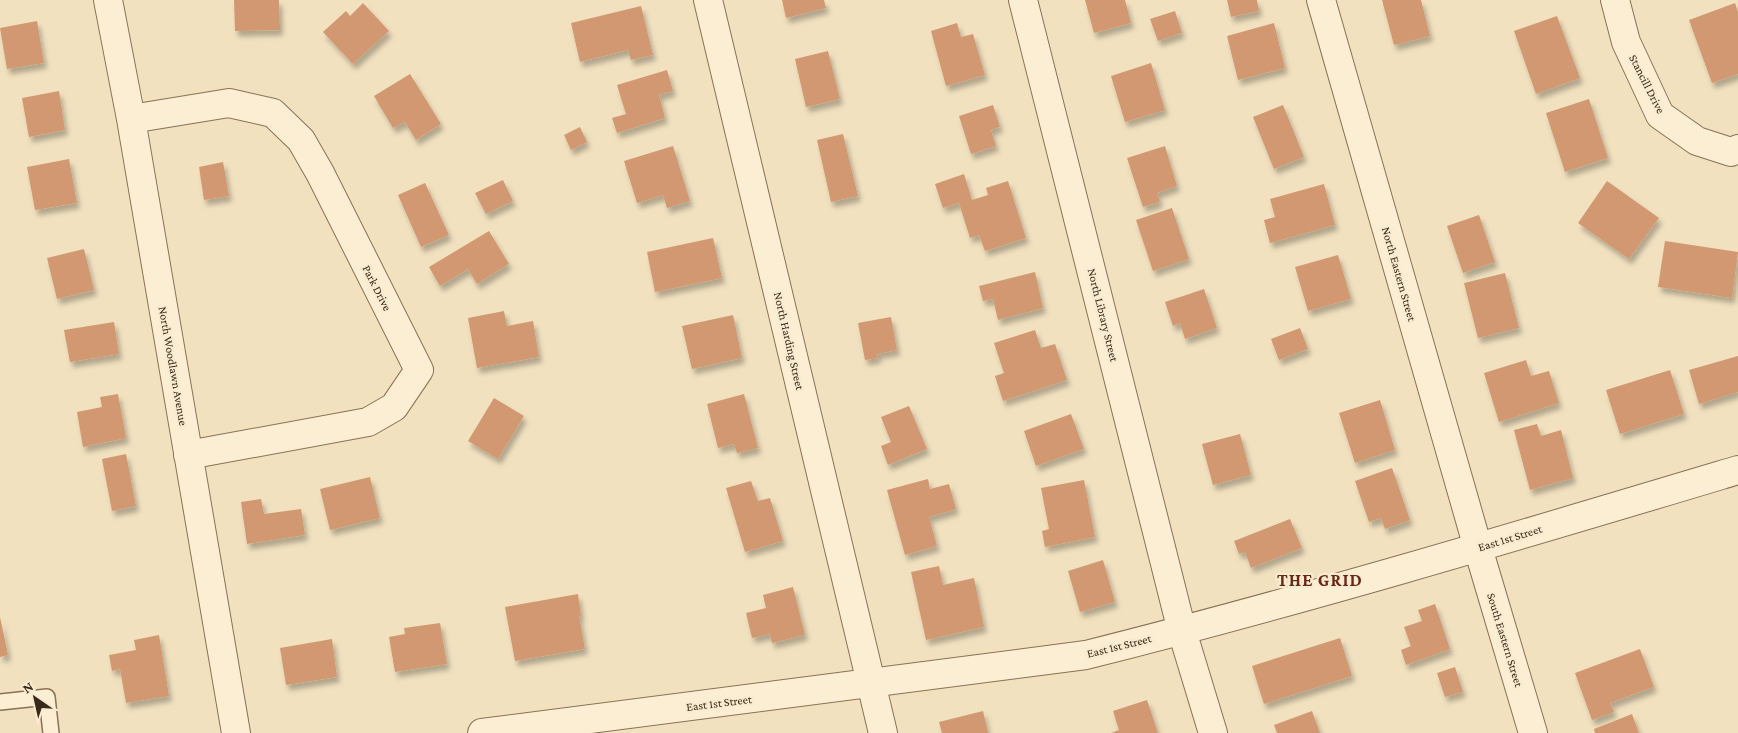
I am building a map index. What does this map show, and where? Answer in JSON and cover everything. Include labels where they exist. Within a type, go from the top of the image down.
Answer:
[{"type":"street","name":"North Woodlawn Avenue","points":[[108,0],[131,119],[236,733]]},
{"type":"street","name":"North Harding Street","points":[[708,0],[883,733]]},
{"type":"street","name":"North Library Street","points":[[1023,0],[1182,631],[1212,733]]},
{"type":"street","name":"North Eastern Street","points":[[1321,0],[1478,548]]},
{"type":"street","name":"Stancill Drive","points":[[1615,0],[1626,42],[1660,115],[1697,141],[1730,152],[1738,150]]},
{"type":"street","name":"Park Drive","points":[[131,119],[229,103],[273,113],[301,140],[320,173],[418,370],[394,407],[368,422],[188,455]]},
{"type":"street","name":"East 1st Street","points":[[482,733],[561,728],[870,683],[1086,655],[1182,631],[1478,548],[1738,470]]},
{"type":"street","name":"South Eastern Street","points":[[1478,548],[1533,733]]},
{"type":"lane","points":[[0,702],[47,697],[51,733]]},
{"type":"building","points":[[234,0],[279,0],[280,30],[235,31]]},
{"type":"building","points":[[782,0],[824,0],[826,8],[786,18]]},
{"type":"building","points":[[1085,0],[1125,0],[1131,23],[1094,33]]},
{"type":"building","points":[[1227,0],[1257,0],[1259,11],[1231,17]]},
{"type":"building","points":[[1382,0],[1421,0],[1430,36],[1394,45]]},
{"type":"building","points":[[363,3],[389,31],[353,64],[323,32],[346,11],[350,16]]},
{"type":"building","points":[[1735,3],[1738,12],[1738,74],[1712,83],[1689,20]]},
{"type":"building","points":[[641,6],[653,55],[631,60],[628,50],[580,62],[571,23]]},
{"type":"building","points":[[1175,11],[1182,33],[1158,41],[1150,19]]},
{"type":"building","points":[[1557,16],[1580,78],[1536,94],[1514,31]]},
{"type":"building","points":[[37,21],[44,63],[7,69],[0,28]]},
{"type":"building","points":[[957,23],[961,37],[973,34],[985,75],[946,86],[931,31]]},
{"type":"building","points":[[1274,23],[1285,68],[1238,80],[1227,36]]},
{"type":"building","points":[[828,51],[840,99],[806,107],[795,59]]},
{"type":"building","points":[[1151,63],[1165,110],[1125,122],[1111,76]]},
{"type":"building","points":[[667,70],[673,91],[659,95],[665,118],[617,133],[612,118],[626,114],[617,85]]},
{"type":"building","points":[[410,74],[441,124],[416,140],[405,122],[393,128],[374,96]]},
{"type":"building","points":[[59,91],[65,130],[29,137],[22,98]]},
{"type":"building","points":[[1589,99],[1608,158],[1565,172],[1546,113]]},
{"type":"building","points":[[993,105],[1000,127],[991,130],[996,146],[971,154],[959,116]]},
{"type":"building","points":[[1283,105],[1304,157],[1274,169],[1253,117]]},
{"type":"building","points":[[580,127],[587,142],[571,150],[564,135]]},
{"type":"building","points":[[843,134],[858,196],[831,202],[817,140]]},
{"type":"building","points":[[673,146],[690,201],[667,208],[663,195],[637,203],[624,161]]},
{"type":"building","points":[[1165,146],[1177,186],[1157,193],[1160,202],[1143,207],[1127,158]]},
{"type":"building","points":[[69,159],[77,203],[35,210],[27,167]]},
{"type":"building","points":[[223,162],[229,196],[204,200],[199,167]]},
{"type":"building","points":[[964,174],[972,200],[988,195],[986,188],[1008,181],[1026,238],[985,251],[979,235],[970,238],[959,203],[943,208],[935,184]]},
{"type":"building","points":[[503,180],[513,201],[486,214],[475,193]]},
{"type":"building","points":[[1607,181],[1659,218],[1629,259],[1578,223]]},
{"type":"building","points":[[425,183],[449,235],[421,247],[398,195]]},
{"type":"building","points":[[1324,184],[1335,225],[1270,243],[1264,220],[1275,217],[1270,199]]},
{"type":"building","points":[[1172,208],[1189,259],[1153,271],[1136,220]]},
{"type":"building","points":[[1479,215],[1495,262],[1463,273],[1447,226]]},
{"type":"building","points":[[489,231],[509,264],[477,284],[468,269],[440,286],[429,267]]},
{"type":"building","points":[[713,238],[722,278],[655,292],[647,252]]},
{"type":"building","points":[[1665,241],[1738,252],[1732,298],[1658,287]]},
{"type":"building","points":[[84,249],[94,290],[57,299],[47,258]]},
{"type":"building","points":[[1338,255],[1351,299],[1308,311],[1295,267]]},
{"type":"building","points":[[1035,272],[1043,308],[998,320],[993,299],[983,301],[979,286]]},
{"type":"building","points":[[1505,273],[1519,328],[1478,338],[1464,283]]},
{"type":"building","points":[[1204,289],[1217,328],[1185,339],[1180,323],[1173,326],[1165,302]]},
{"type":"building","points":[[504,311],[507,326],[533,321],[539,357],[477,368],[468,318]]},
{"type":"building","points":[[733,315],[742,358],[692,369],[682,326]]},
{"type":"building","points":[[891,317],[897,350],[877,354],[878,358],[865,360],[858,323]]},
{"type":"building","points":[[114,322],[119,354],[70,362],[64,330]]},
{"type":"building","points":[[1300,328],[1308,349],[1279,360],[1271,339]]},
{"type":"building","points":[[1035,330],[1041,348],[1055,344],[1067,380],[1003,401],[995,376],[1004,373],[994,343]]},
{"type":"building","points":[[1738,356],[1738,392],[1699,404],[1689,370]]},
{"type":"building","points":[[1526,360],[1531,376],[1549,371],[1559,403],[1499,422],[1484,373]]},
{"type":"building","points":[[1670,370],[1684,414],[1620,434],[1606,390]]},
{"type":"building","points":[[118,394],[126,438],[83,447],[77,412],[102,407],[100,397]]},
{"type":"building","points":[[744,394],[758,448],[737,453],[734,444],[718,448],[707,404]]},
{"type":"building","points":[[494,398],[524,416],[498,459],[468,441]]},
{"type":"building","points":[[1380,400],[1395,450],[1355,463],[1339,413]]},
{"type":"building","points":[[909,406],[927,449],[888,465],[881,446],[891,442],[881,417]]},
{"type":"building","points":[[1071,414],[1084,449],[1036,466],[1024,431]]},
{"type":"building","points":[[1537,424],[1541,436],[1561,430],[1573,478],[1530,490],[1514,430]]},
{"type":"building","points":[[1240,434],[1251,475],[1213,485],[1202,444]]},
{"type":"building","points":[[126,454],[136,506],[112,511],[102,459]]},
{"type":"building","points":[[1392,468],[1410,520],[1385,529],[1381,518],[1369,522],[1355,481]]},
{"type":"building","points":[[370,477],[380,518],[330,530],[320,489]]},
{"type":"building","points":[[928,479],[930,489],[949,484],[956,509],[929,517],[937,546],[905,555],[887,490]]},
{"type":"building","points":[[1084,480],[1095,537],[1045,547],[1042,531],[1049,529],[1041,488]]},
{"type":"building","points":[[751,481],[758,501],[770,498],[783,541],[745,552],[726,488]]},
{"type":"building","points":[[261,499],[264,514],[301,509],[305,535],[247,544],[241,502]]},
{"type":"building","points":[[1290,519],[1302,548],[1251,568],[1245,552],[1239,554],[1234,541]]},
{"type":"building","points":[[1103,560],[1115,602],[1080,612],[1068,571]]},
{"type":"building","points":[[939,566],[943,585],[974,578],[984,627],[926,640],[911,572]]},
{"type":"building","points":[[793,587],[805,635],[772,643],[770,634],[752,638],[746,613],[766,608],[763,595]]},
{"type":"building","points":[[578,594],[581,616],[579,616],[585,649],[515,661],[505,607]]},
{"type":"building","points":[[1435,604],[1450,649],[1406,665],[1401,650],[1411,646],[1404,627],[1422,621],[1418,610]]},
{"type":"building","points":[[0,617],[8,655],[0,657]]},
{"type":"building","points":[[440,623],[447,664],[395,672],[389,637],[405,634],[404,628]]},
{"type":"building","points":[[159,635],[169,696],[126,703],[120,669],[112,671],[109,655],[136,650],[134,640]]},
{"type":"building","points":[[1340,638],[1352,676],[1264,704],[1252,666]]},
{"type":"building","points":[[332,639],[337,677],[286,685],[280,648]]},
{"type":"building","points":[[1640,649],[1654,687],[1610,703],[1614,712],[1592,720],[1575,673]]},
{"type":"building","points":[[1455,667],[1463,692],[1445,697],[1437,673]]},
{"type":"building","points":[[1147,700],[1158,733],[1111,733],[1119,730],[1113,711]]},
{"type":"building","points":[[983,711],[988,733],[942,733],[939,722]]},
{"type":"building","points":[[1312,711],[1320,733],[1277,733],[1274,725]]},
{"type":"building","points":[[1632,714],[1639,733],[1595,733],[1594,729]]},
{"type":"district","name":"THE GRID","points":[[1320,580]]}]
